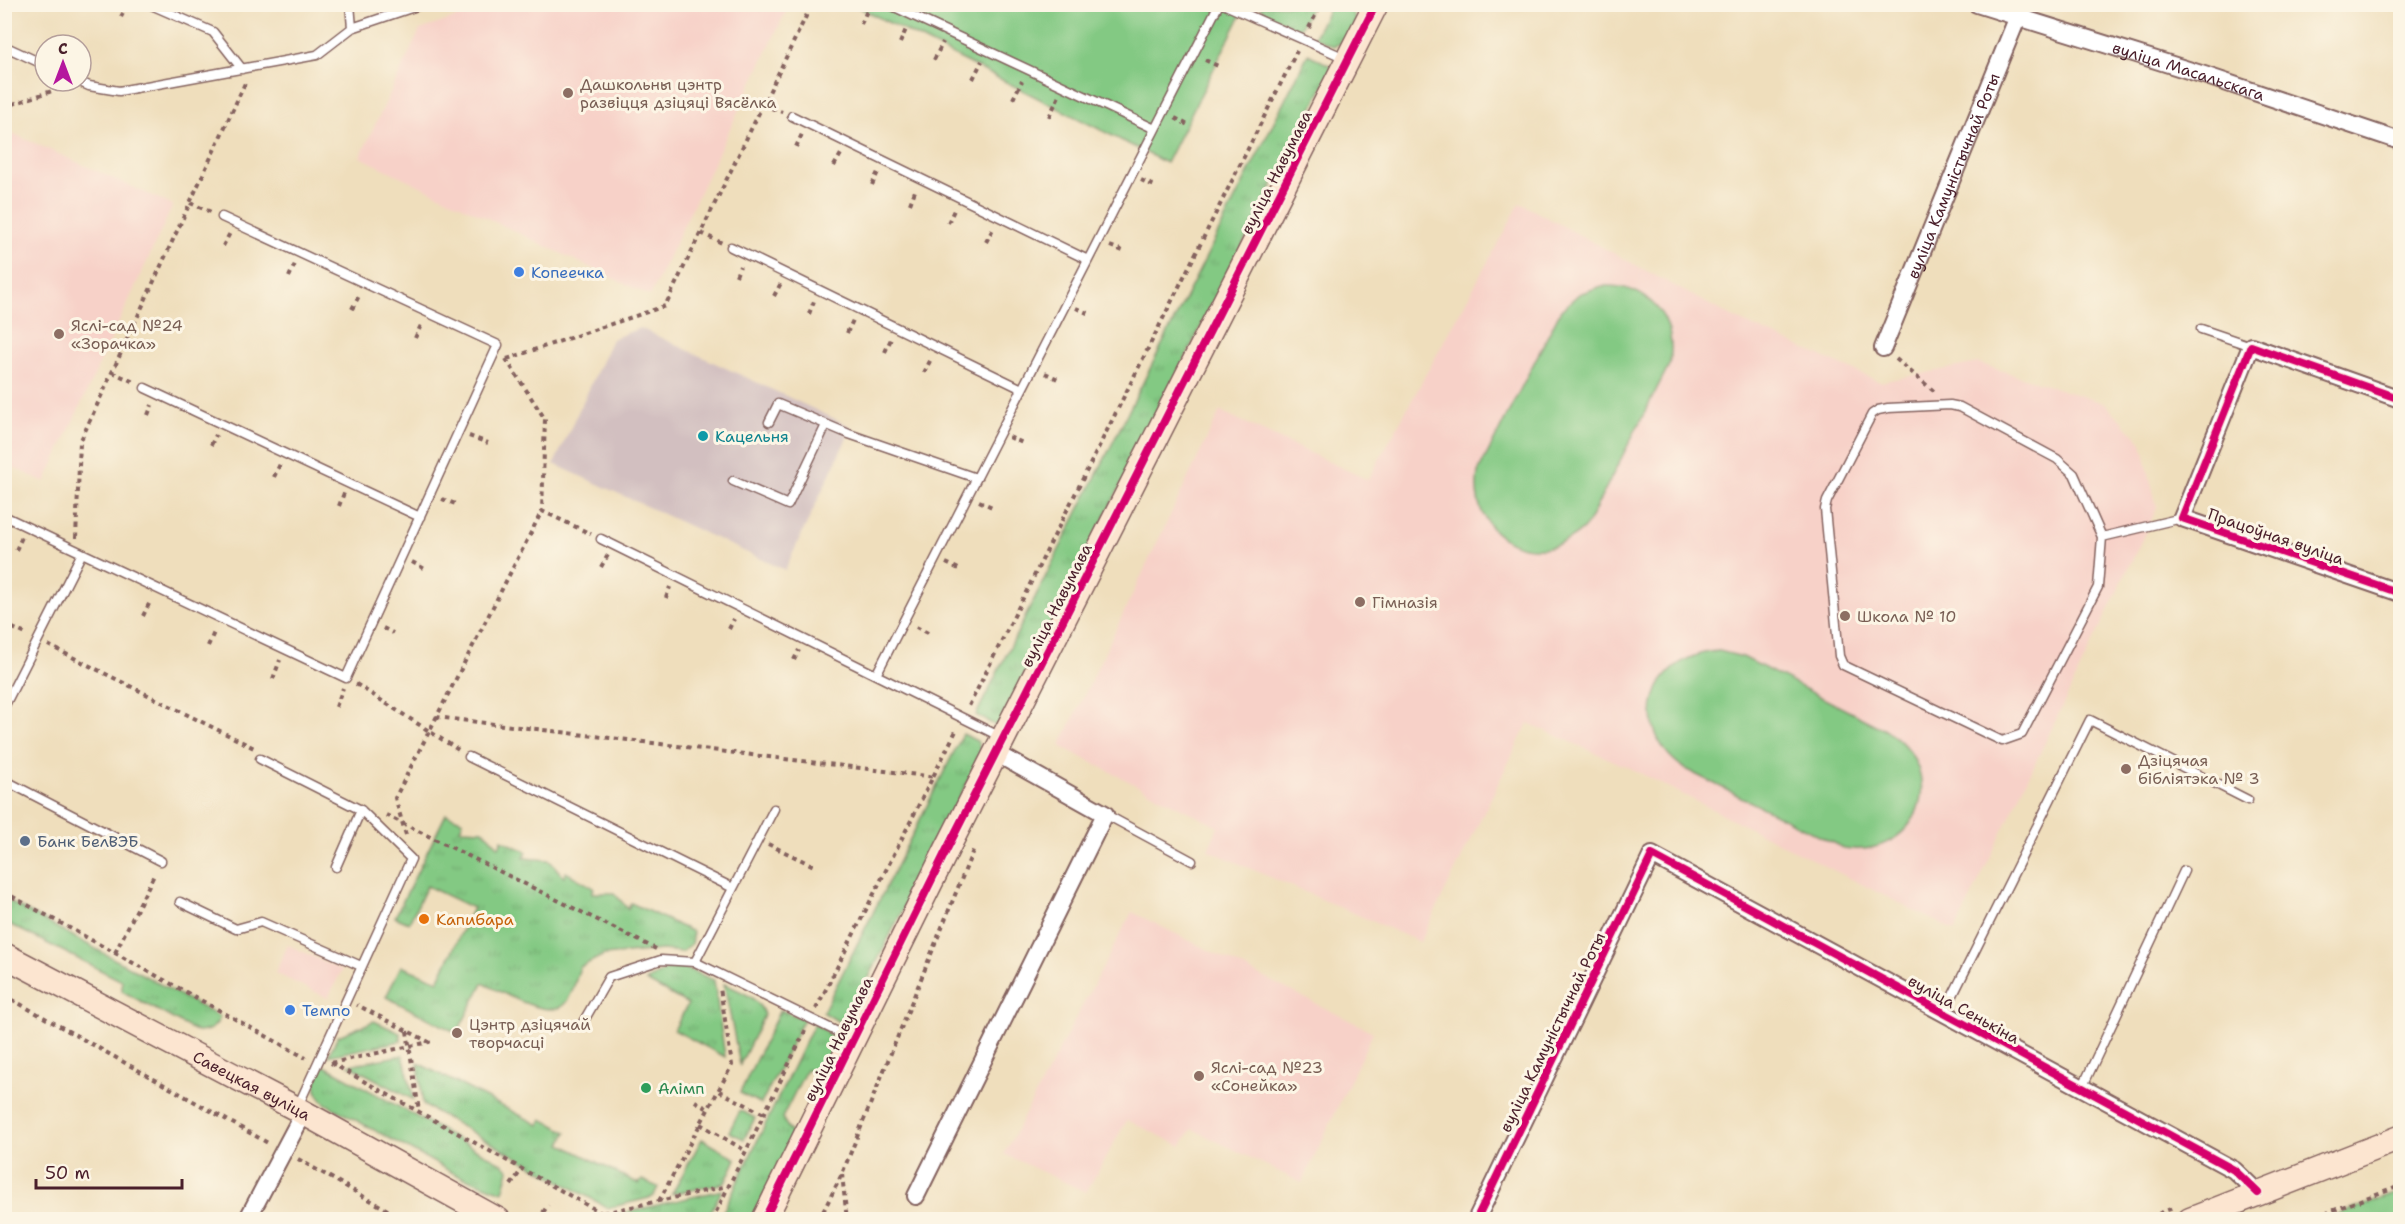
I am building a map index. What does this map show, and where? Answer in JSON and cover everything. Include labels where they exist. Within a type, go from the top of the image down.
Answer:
[{"type":"street","name":"вуліца Навумава","points":[[764,1220],[1000,746],[1376,4]]},
{"type":"street","name":"вуліца Масальскага","points":[[1977,4],[2021,11],[2400,141]]},
{"type":"street","name":"вуліца Камуністычнай Роты","points":[[1883,348],[2021,11]]},
{"type":"street","points":[[2251,346],[2400,399]]},
{"type":"street","name":"Працоўная вуліца","points":[[2251,346],[2182,518],[2400,593]]},
{"type":"street","points":[[916,1196],[1105,814],[1000,746]]},
{"type":"street","name":"вуліца Камуністычнай Роты","points":[[1476,1220],[1652,855]]},
{"type":"street","name":"вуліца Сенькіна","points":[[1652,855],[2234,1170],[2258,1193]]},
{"type":"street","name":"Савецкая вуліца","points":[[4,955],[498,1220]]},
{"type":"street","points":[[247,1220],[283,1151],[300,1112]]},
{"type":"street","points":[[2190,1220],[2400,1138]]},
{"type":"lane","points":[[150,4],[213,32],[242,69]]},
{"type":"lane","points":[[350,4],[352,28]]},
{"type":"lane","points":[[93,87],[119,91],[317,55],[352,28],[423,4]]},
{"type":"lane","points":[[888,4],[1155,129]]},
{"type":"lane","points":[[876,675],[1221,4],[1348,60]]},
{"type":"lane","points":[[4,46],[33,59]]},
{"type":"lane","points":[[792,116],[1088,260]]},
{"type":"lane","points":[[4,516],[346,678],[498,345],[222,217]]},
{"type":"lane","points":[[731,247],[1022,388]]},
{"type":"lane","points":[[2201,329],[2251,346]]},
{"type":"lane","points":[[145,388],[420,517]]},
{"type":"lane","points":[[769,422],[778,404],[849,434],[976,478]]},
{"type":"lane","points":[[1950,405],[1960,407],[2057,459],[2074,474],[2102,537],[2098,587],[2022,734],[2014,739],[2002,741],[1843,665],[1839,656],[1825,509],[1872,414],[1878,410],[1950,405]]},
{"type":"lane","points":[[733,481],[789,505],[826,424]]},
{"type":"lane","points":[[2102,537],[2182,518]]},
{"type":"lane","points":[[601,538],[963,718],[1000,746]]},
{"type":"lane","points":[[4,706],[79,551]]},
{"type":"lane","points":[[1944,1013],[2090,720],[2248,800]]},
{"type":"lane","points":[[469,757],[733,888]]},
{"type":"lane","points":[[260,759],[360,810],[411,859],[346,999],[300,1112]]},
{"type":"lane","points":[[4,780],[161,861]]},
{"type":"lane","points":[[695,962],[774,809]]},
{"type":"lane","points":[[336,867],[360,810]]},
{"type":"lane","points":[[1105,814],[1192,861]]},
{"type":"lane","points":[[2082,1088],[2184,871]]},
{"type":"lane","points":[[180,902],[236,929],[261,922],[361,966]]},
{"type":"lane","points":[[582,1024],[609,977],[661,960],[695,962],[853,1040]]},
{"type":"path","points":[[121,17],[128,4]]},
{"type":"path","points":[[489,365],[665,306],[812,4]]},
{"type":"path","points":[[861,24],[870,4]]},
{"type":"path","points":[[712,1220],[1321,4]]},
{"type":"path","points":[[934,60],[947,32]]},
{"type":"path","points":[[973,79],[987,51]]},
{"type":"path","points":[[79,551],[80,442],[253,67]]},
{"type":"path","points":[[1013,99],[1027,70]]},
{"type":"path","points":[[1049,117],[1064,87]]},
{"type":"path","points":[[4,107],[44,93]]},
{"type":"path","points":[[190,203],[222,217]]},
{"type":"path","points":[[701,233],[731,247]]},
{"type":"path","points":[[411,859],[404,824],[394,798],[542,511],[545,419],[498,345]]},
{"type":"path","points":[[1883,348],[1950,405]]},
{"type":"path","points":[[112,372],[145,388]]},
{"type":"path","points":[[459,432],[488,443]]},
{"type":"path","points":[[542,511],[601,538]]},
{"type":"path","points":[[336,707],[346,678],[469,757]]},
{"type":"path","points":[[436,717],[935,777]]},
{"type":"path","points":[[758,839],[814,866]]},
{"type":"path","points":[[116,953],[161,861]]},
{"type":"path","points":[[659,1201],[732,1065],[718,973]]},
{"type":"path","points":[[4,995],[405,1220]]},
{"type":"path","points":[[331,1063],[429,1042],[346,999]]},
{"type":"path","points":[[407,1031],[419,1111]]},
{"type":"path","points":[[718,1091],[764,1114]]},
{"type":"path","points":[[695,1101],[708,1109]]},
{"type":"path","points":[[700,1124],[746,1151]]},
{"type":"path","points":[[511,1185],[522,1168]]},
{"type":"path","points":[[842,1174],[847,1220]]},
{"type":"path","points":[[2308,1220],[2400,1185]]},
{"type":"path","points":[[598,1220],[603,1213],[728,1186]]},
{"type":"path","points":[[538,1220],[548,1205]]},
{"type":"path","points":[[898,1220],[921,1212],[917,1220]]},
{"type":"shaded area","name":"Дашкольны цэнтр развіцця дзіцяці Вясёлка","points":[[495,4],[789,5],[650,296],[360,157],[420,30]]},
{"type":"shaded area","name":"Яслі-сад №24 «Зорачка»","points":[[5,130],[173,205],[45,482],[5,464]]},
{"type":"shaded area","points":[[1520,203],[1736,319],[1880,382],[1978,363],[2106,404],[2142,443],[2157,508],[1955,931],[1632,769],[1528,723],[1420,942],[1208,850],[1218,827],[1060,746],[1220,411],[1368,480]]},
{"type":"shaded area","points":[[640,328],[852,427],[785,570],[554,464],[612,339]]},
{"type":"shaded area","name":"Яслі-сад №23 «Сонейка»","points":[[1132,912],[1373,1032],[1302,1183],[1192,1129],[1181,1146],[1127,1120],[1086,1192],[1004,1154]]},
{"type":"shaded area","points":[[288,945],[342,970],[328,998],[275,973]]},
{"type":"green space","points":[[854,5],[1246,5],[1166,163]]},
{"type":"green space","points":[[1259,5],[1312,5],[1299,30],[1265,13]]},
{"type":"green space","points":[[1331,5],[1349,5],[1358,24],[1345,42],[1333,46],[1314,37]]},
{"type":"green space","points":[[1308,54],[1333,67],[998,727],[976,715]]},
{"type":"green space","points":[[1602,286],[1633,291],[1646,297],[1656,306],[1669,331],[1670,363],[1587,525],[1568,540],[1549,547],[1529,548],[1511,542],[1495,532],[1484,516],[1478,496],[1478,472],[1561,310],[1579,294]]},
{"type":"green space","points":[[1719,651],[1743,657],[1887,731],[1907,748],[1918,768],[1921,789],[1918,809],[1907,827],[1891,841],[1869,848],[1843,848],[1687,770],[1668,754],[1657,736],[1652,717],[1654,698],[1662,680],[1676,666],[1695,656]]},
{"type":"green space","points":[[963,734],[977,741],[982,752],[850,1015],[839,1022],[823,1012]]},
{"type":"green space","points":[[446,814],[463,821],[460,829],[483,830],[499,847],[502,840],[527,852],[524,858],[549,860],[564,877],[566,872],[594,888],[592,893],[614,893],[628,909],[631,903],[693,932],[691,944],[682,952],[662,950],[604,955],[580,967],[568,999],[562,1006],[555,1009],[545,1009],[522,1002],[483,983],[457,1033],[386,997],[401,966],[438,981],[473,908],[427,886],[409,923],[395,917]]},
{"type":"green space","points":[[5,899],[220,1017],[218,1021],[211,1029],[197,1032],[122,991],[122,981],[5,922]]},
{"type":"green space","points":[[682,967],[714,980],[725,1057],[674,1030],[688,1004],[646,981],[669,968]]},
{"type":"green space","points":[[724,984],[753,999],[758,1003],[764,1015],[740,1065]]},
{"type":"green space","points":[[780,1010],[804,1019],[761,1104],[740,1093]]},
{"type":"green space","points":[[374,1021],[400,1033],[401,1041],[328,1056],[338,1036]]},
{"type":"green space","points":[[814,1024],[832,1038],[834,1050],[827,1071],[806,1070],[782,1118],[795,1139],[756,1219],[719,1220]]},
{"type":"green space","points":[[403,1055],[414,1100],[349,1065]]},
{"type":"green space","points":[[418,1063],[539,1125],[542,1119],[567,1132],[561,1144],[639,1184],[642,1180],[658,1187],[653,1197],[608,1208],[423,1105]]},
{"type":"green space","points":[[323,1065],[503,1164],[509,1170],[503,1192],[457,1175],[326,1104],[316,1090],[318,1076]]},
{"type":"green space","points":[[740,1110],[755,1118],[744,1139],[729,1132]]},
{"type":"green space","points":[[702,1139],[736,1159],[725,1183],[672,1194]]},
{"type":"green space","points":[[722,1190],[707,1219],[624,1219],[615,1215]]},
{"type":"green space","points":[[2400,1192],[2400,1219],[2327,1219]]},
{"type":"cycle path","points":[[764,1220],[947,849],[1376,4]]},
{"type":"cycle path","points":[[2400,399],[2251,346],[2182,518],[2400,593]]},
{"type":"cycle path","points":[[1476,1220],[1652,855],[2234,1170],[2258,1193]]},
{"type":"place","name":"Дашкольны цэнтр развіцця дзіцяці Вясёлка","points":[[568,93]]},
{"type":"place","name":"Копеечка","points":[[519,272]]},
{"type":"place","name":"Яслі-сад №24 «Зорачка»","points":[[59,334]]},
{"type":"place","name":"Кацельня","points":[[703,436]]},
{"type":"place","name":"Гімназія","points":[[1360,602]]},
{"type":"place","name":"Школа № 10","points":[[1845,616]]},
{"type":"place","name":"Дзіцячая бібліятэка № 3","points":[[2126,769]]},
{"type":"place","name":"Банк БелВЭБ","points":[[25,841]]},
{"type":"place","name":"Капибара","points":[[424,919]]},
{"type":"place","name":"Темпо","points":[[290,1010]]},
{"type":"place","name":"Цэнтр дзіцячай творчасці","points":[[457,1033]]},
{"type":"place","name":"Яслі-сад №23 «Сонейка»","points":[[1199,1076]]},
{"type":"place","name":"Алімп","points":[[646,1088]]}]
